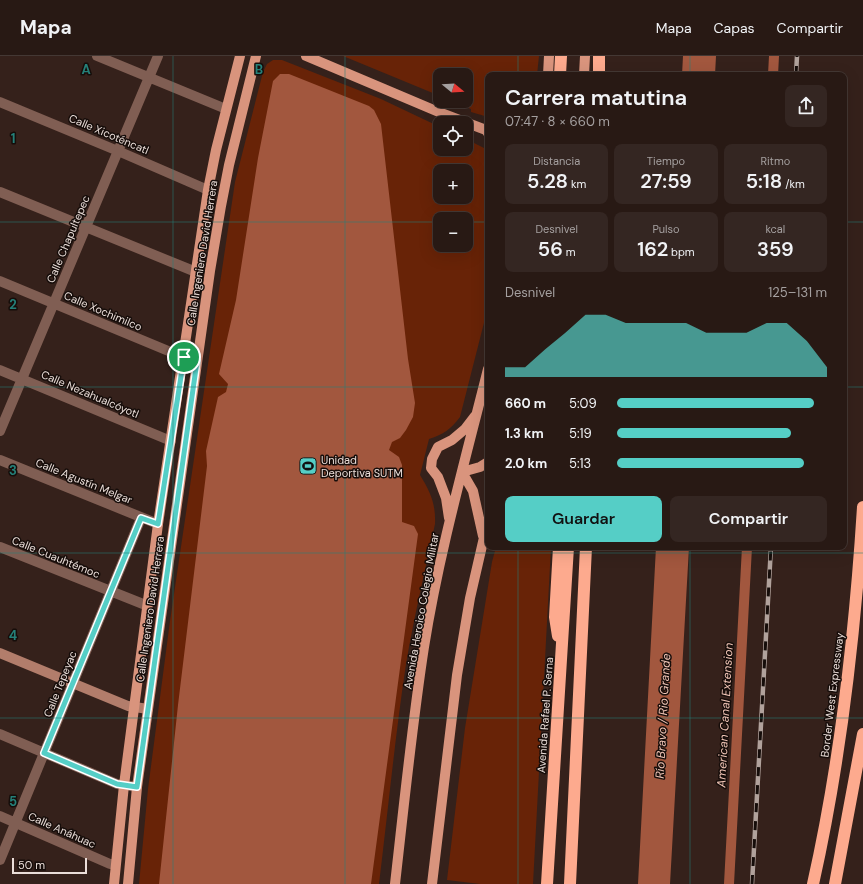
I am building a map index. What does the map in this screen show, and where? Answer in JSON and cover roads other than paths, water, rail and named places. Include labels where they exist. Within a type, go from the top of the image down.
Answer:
[{"type":"highway","points":[[560,56],[560,72]]},
{"type":"highway","points":[[599,56],[599,72]]},
{"type":"highway","name":"Border West Expressway","points":[[813,884],[830,800],[842,726],[851,657],[863,507]]},
{"type":"highway","points":[[558,550],[555,617],[562,660]]},
{"type":"highway","name":"Avenida Rafael P. Serna","points":[[547,884],[568,550]]},
{"type":"highway","points":[[570,884],[586,550]]},
{"type":"highway","points":[[835,884],[863,734]]},
{"type":"main road","name":"Calle Ingeniero David Herrera","points":[[114,884],[124,786],[158,524],[208,190],[226,109],[240,56]]},
{"type":"main road","name":"Calle Ingeniero David Herrera","points":[[128,884],[137,787],[197,361],[221,206],[239,123],[256,56]]},
{"type":"main road","points":[[306,56],[485,130]]},
{"type":"main road","points":[[548,72],[549,56]]},
{"type":"main road","points":[[584,72],[585,56]]},
{"type":"main road","name":"Avenida Heroico Colegio Militar","points":[[395,884],[424,646],[450,524],[485,381]]},
{"type":"main road","points":[[450,524],[446,498],[438,477],[431,468],[432,459],[438,447],[452,440],[465,429],[477,413]]},
{"type":"main road","points":[[484,537],[473,491],[462,472],[480,467],[485,464]]},
{"type":"main road","points":[[432,884],[457,675],[470,598],[485,533]]},
{"type":"street","points":[[97,56],[226,109]]},
{"type":"street","name":"Calle Chapultepec","points":[[0,431],[158,56]]},
{"type":"street","name":"Calle Xicoténcatl","points":[[0,102],[118,150],[208,190]]},
{"type":"street","points":[[0,192],[196,272]]},
{"type":"street","name":"Calle Xochimilco","points":[[0,280],[184,357],[197,361]]},
{"type":"street","name":"Calle Nezahualcóyotl","points":[[0,370],[171,441]]},
{"type":"street","name":"Calle Agustín Melgar","points":[[0,460],[158,524]]},
{"type":"street","name":"Calle Tepeyac","points":[[0,860],[141,518]]},
{"type":"street","name":"Calle Cuauhtémoc","points":[[0,547],[148,606]]},
{"type":"street","points":[[0,653],[135,708],[148,710]]},
{"type":"street","points":[[0,734],[117,784],[137,787]]},
{"type":"street","name":"Calle Anáhuac","points":[[0,816],[110,864],[115,864]]},
{"type":"water","points":[[683,56],[716,56],[715,72],[682,72]]},
{"type":"water","name":"Unidad Deportiva SUTM","points":[[280,74],[289,74],[369,106],[374,110],[381,124],[408,359],[415,403],[413,417],[406,430],[400,438],[392,442],[389,450],[399,457],[402,465],[402,522],[414,526],[418,534],[371,884],[159,884],[178,705],[207,466],[206,451],[218,397],[226,392],[228,384],[219,374],[236,300],[258,158],[273,81]]},
{"type":"water","name":"Río Bravo / Rio Grande","points":[[656,550],[689,550],[670,884],[638,884]]},
{"type":"waterway","name":"American Canal Extension","points":[[773,72],[774,56]]},
{"type":"waterway","name":"American Canal Extension","points":[[729,884],[747,550]]},
{"type":"railway","points":[[796,72],[797,56]]},
{"type":"railway","points":[[752,884],[771,550]]},
{"type":"place","name":"Unidad Deportiva SUTM","points":[[308,466]]}]
